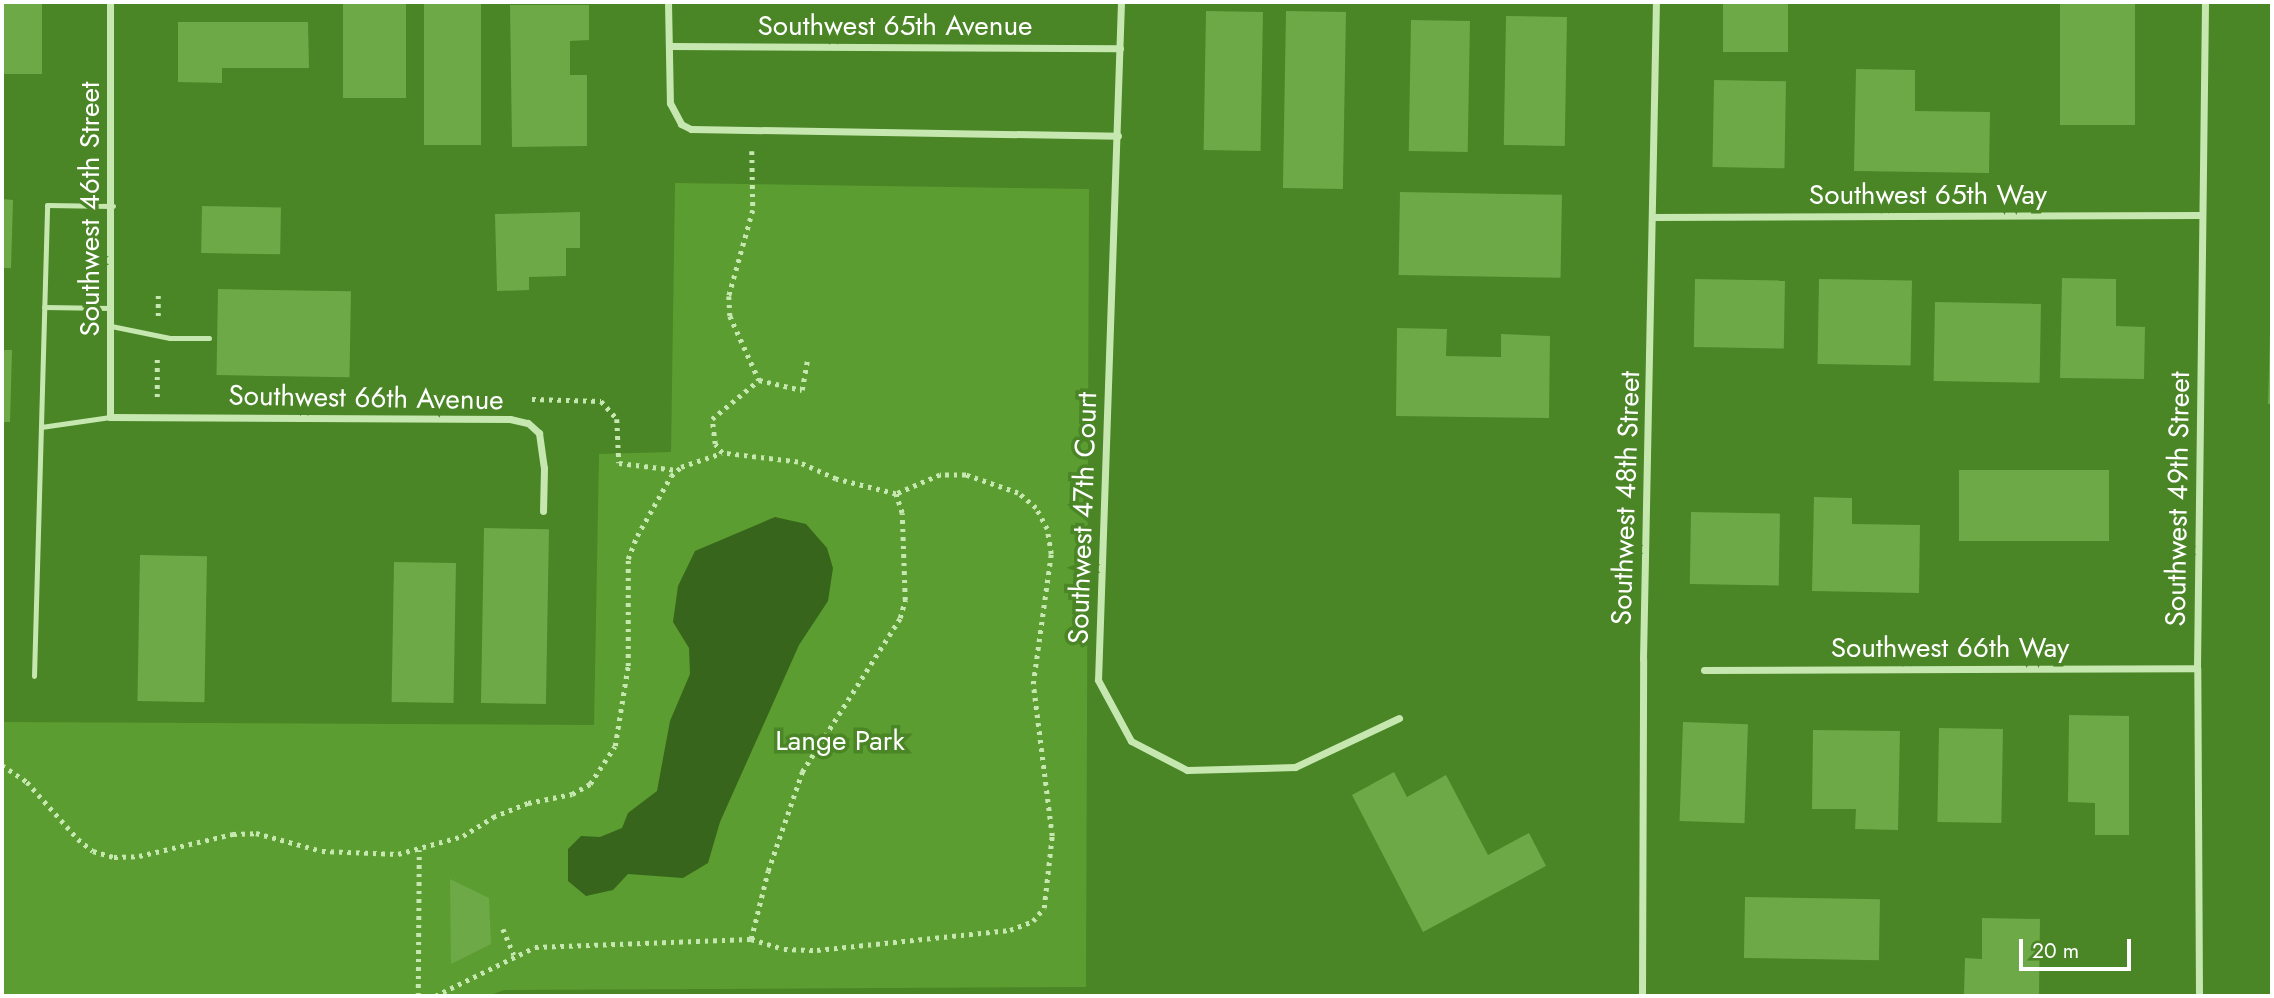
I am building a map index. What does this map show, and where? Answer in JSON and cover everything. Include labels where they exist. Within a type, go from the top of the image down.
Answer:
[{"type":"street","name":"Southwest 46th Street","points":[[110,2],[113,206],[110,417]]},
{"type":"street","points":[[668,2],[670,103],[681,124],[691,129],[1118,136]]},
{"type":"street","name":"Southwest 47th Court","points":[[1121,2],[1098,680],[1131,741],[1187,770],[1294,767],[1399,718]]},
{"type":"street","name":"Southwest 48th Street","points":[[1642,996],[1643,659],[1654,217],[1656,2]]},
{"type":"street","name":"Southwest 49th Street","points":[[2199,996],[2197,668],[2205,2]]},
{"type":"street","name":"Southwest 65th Avenue","points":[[669,46],[1120,48]]},
{"type":"street","name":"Southwest 65th Way","points":[[1654,217],[2202,215]]},
{"type":"street","name":"Southwest 66th Avenue","points":[[110,417],[519,421],[539,433],[544,468],[543,511]]},
{"type":"street","name":"Southwest 66th Way","points":[[1704,670],[2197,668]]},
{"type":"lane","points":[[34,676],[47,205],[113,206]]},
{"type":"lane","points":[[44,307],[111,308]]},
{"type":"lane","points":[[111,326],[170,338],[209,338]]},
{"type":"lane","points":[[41,427],[110,417]]},
{"type":"path","points":[[751,129],[753,210],[729,296],[730,316],[759,380]]},
{"type":"path","points":[[759,380],[802,390],[807,361]]},
{"type":"path","points":[[722,453],[715,444],[712,419],[759,380]]},
{"type":"path","points":[[2,765],[27,782],[78,839],[93,851],[114,857],[139,856],[233,834],[256,834],[322,851],[419,850],[463,836],[493,817],[528,803],[572,794],[590,784],[606,767],[622,720],[628,666],[628,559],[637,536],[671,476],[681,467],[722,453],[797,462],[836,479],[896,494],[940,475],[966,475],[1018,493],[1036,509],[1046,529],[1051,554],[1033,696],[1052,836],[1044,908],[1033,921],[1010,930],[817,950],[784,949],[751,939],[566,943],[514,955],[435,996]]},
{"type":"path","points":[[751,939],[768,871],[802,772],[900,618],[905,600],[902,513],[896,494]]},
{"type":"path","points":[[418,996],[419,850]]},
{"type":"path","points":[[503,929],[514,955]]},
{"type":"green space","name":"Lange Park","points":[[675,183],[1089,189],[1086,987],[504,990],[488,996],[2,996],[2,722],[594,725],[599,454],[671,452]]},
{"type":"shaded area","points":[[775,517],[806,524],[827,548],[833,568],[828,601],[799,645],[720,822],[708,863],[683,878],[628,874],[613,890],[586,896],[568,881],[568,849],[581,836],[600,837],[622,828],[628,813],[657,791],[670,721],[690,674],[689,648],[673,622],[678,586],[695,551]]},
{"type":"building","points":[[2,2],[42,2],[42,74],[2,74]]},
{"type":"building","points":[[343,2],[406,2],[406,98],[343,98]]},
{"type":"building","points":[[1723,2],[1788,2],[1788,52],[1723,52]]},
{"type":"building","points":[[2060,2],[2135,2],[2135,125],[2060,125]]},
{"type":"building","points":[[424,4],[481,4],[481,145],[424,145]]},
{"type":"building","points":[[510,5],[589,5],[589,40],[570,41],[570,75],[587,75],[587,146],[512,147]]},
{"type":"building","points":[[1206,11],[1263,12],[1261,151],[1204,150]]},
{"type":"building","points":[[1286,11],[1346,12],[1343,189],[1283,188]]},
{"type":"building","points":[[1506,16],[1567,17],[1565,146],[1504,145]]},
{"type":"building","points":[[1411,20],[1470,21],[1468,152],[1409,151]]},
{"type":"building","points":[[178,22],[308,22],[309,68],[222,68],[222,83],[178,82]]},
{"type":"building","points":[[1856,69],[1915,70],[1915,111],[1990,112],[1989,173],[1854,171]]},
{"type":"building","points":[[1714,80],[1786,81],[1784,168],[1712,167]]},
{"type":"building","points":[[1400,192],[1562,195],[1561,278],[1399,275]]},
{"type":"building","points":[[2,199],[13,200],[11,268],[2,268]]},
{"type":"building","points":[[202,206],[281,207],[280,254],[201,253]]},
{"type":"building","points":[[580,212],[580,248],[566,248],[566,276],[529,277],[529,290],[497,291],[495,214]]},
{"type":"building","points":[[2062,278],[2116,279],[2116,326],[2145,327],[2144,379],[2060,378]]},
{"type":"building","points":[[1695,279],[1785,281],[1784,349],[1694,347]]},
{"type":"building","points":[[1819,279],[1912,281],[1911,366],[1818,364]]},
{"type":"building","points":[[218,289],[351,291],[349,377],[216,375]]},
{"type":"building","points":[[1935,302],[2041,304],[2040,383],[1934,381]]},
{"type":"building","points":[[1397,328],[1447,329],[1446,356],[1501,357],[1501,334],[1550,336],[1549,418],[1396,416]]},
{"type":"building","points":[[2270,332],[2272,404],[2268,404]]},
{"type":"building","points":[[2,350],[12,350],[10,422],[2,422]]},
{"type":"building","points":[[1959,470],[2109,470],[2109,541],[1959,541]]},
{"type":"building","points":[[1814,497],[1852,498],[1852,524],[1920,525],[1919,593],[1812,591]]},
{"type":"building","points":[[1691,512],[1780,514],[1779,586],[1690,584]]},
{"type":"building","points":[[484,528],[549,529],[546,704],[481,703]]},
{"type":"building","points":[[140,555],[207,556],[204,702],[137,701]]},
{"type":"building","points":[[394,562],[456,563],[454,703],[392,702]]},
{"type":"building","points":[[2069,715],[2129,716],[2129,835],[2095,835],[2095,803],[2068,802]]},
{"type":"building","points":[[1683,722],[1748,724],[1745,823],[1680,821]]},
{"type":"building","points":[[1939,728],[2003,729],[2001,823],[1937,822]]},
{"type":"building","points":[[1813,730],[1900,731],[1898,830],[1855,829],[1856,809],[1812,809]]},
{"type":"building","points":[[1394,772],[1407,797],[1446,775],[1488,855],[1529,833],[1546,866],[1423,932],[1352,795]]},
{"type":"building","points":[[450,879],[489,898],[491,944],[451,964]]},
{"type":"building","points":[[1745,897],[1880,899],[1879,960],[1744,958]]},
{"type":"building","points":[[1982,918],[2040,919],[2039,996],[1964,994],[1965,958],[1982,959]]}]
